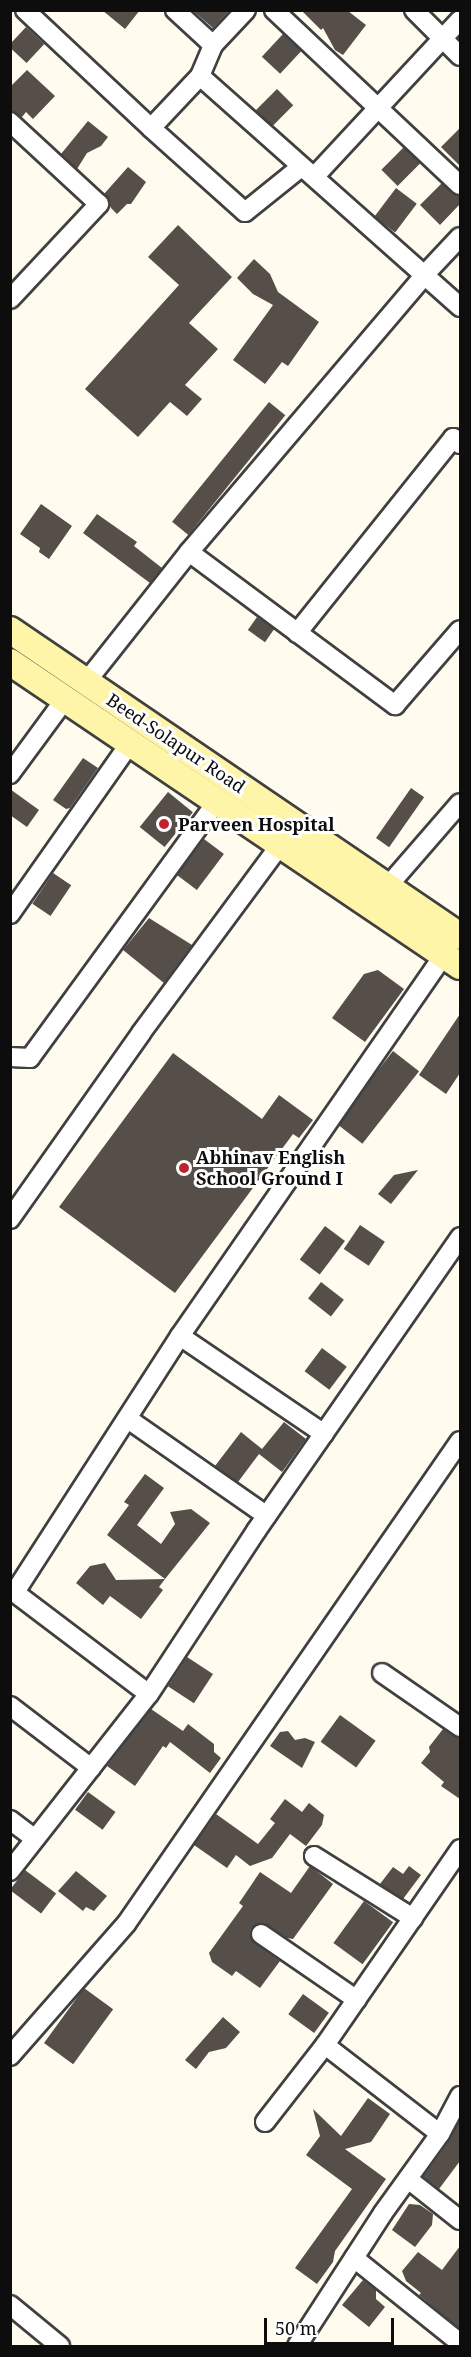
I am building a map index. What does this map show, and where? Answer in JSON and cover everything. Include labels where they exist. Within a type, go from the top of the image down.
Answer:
[{"type":"main road","name":"Beed-Solapur Road","points":[[10,630],[460,936]]},
{"type":"main road","name":"Beed-Solapur Road","points":[[10,662],[452,961]]},
{"type":"street","points":[[24,10],[245,212],[307,172],[379,109],[460,20]]},
{"type":"street","points":[[175,10],[213,45]]},
{"type":"street","points":[[151,128],[200,76],[213,45],[246,10]]},
{"type":"street","points":[[274,10],[460,185]]},
{"type":"street","points":[[414,10],[460,56]]},
{"type":"street","points":[[200,76],[460,307]]},
{"type":"street","points":[[10,122],[99,204],[10,299]]},
{"type":"street","points":[[86,682],[189,552],[424,275],[460,237]]},
{"type":"street","points":[[297,633],[453,438],[460,444]]},
{"type":"street","points":[[189,552],[395,705],[460,630]]},
{"type":"street","points":[[10,774],[65,699]]},
{"type":"street","points":[[10,914],[130,743]]},
{"type":"street","points":[[10,1057],[30,1058],[216,802]]},
{"type":"street","points":[[387,887],[460,803]]},
{"type":"street","points":[[10,1219],[141,1033],[279,844]]},
{"type":"street","points":[[149,1694],[13,1590],[128,1419],[180,1336],[452,961]]},
{"type":"street","points":[[10,1871],[149,1694],[267,1516],[460,1237]]},
{"type":"street","points":[[180,1336],[324,1434]]},
{"type":"street","points":[[128,1419],[267,1516]]},
{"type":"street","points":[[10,2056],[126,1924],[460,1441]]},
{"type":"street","points":[[382,1673],[460,1727]]},
{"type":"street","points":[[10,1706],[91,1768]]},
{"type":"street","points":[[10,1820],[35,1839]]},
{"type":"street","points":[[265,2122],[325,2045],[460,1849]]},
{"type":"street","points":[[314,1856],[413,1918]]},
{"type":"street","points":[[261,1934],[357,2000]]},
{"type":"street","points":[[325,2045],[440,2134]]},
{"type":"street","points":[[297,2346],[354,2258],[440,2134],[460,2096]]},
{"type":"street","points":[[408,2180],[460,2220]]},
{"type":"street","points":[[354,2258],[460,2343]]},
{"type":"street","points":[[10,2305],[48,2343]]},
{"type":"building","points":[[102,10],[140,10],[125,29]]},
{"type":"building","points":[[192,10],[230,10],[213,28]]},
{"type":"building","points":[[301,10],[348,11],[366,25],[343,55],[335,50],[323,28],[321,30]]},
{"type":"building","points":[[26,27],[44,44],[27,63],[10,48],[10,44]]},
{"type":"building","points":[[283,34],[301,51],[280,74],[262,57]]},
{"type":"building","points":[[27,70],[55,96],[33,119],[26,112],[22,117],[10,111],[10,87]]},
{"type":"building","points":[[277,89],[293,105],[272,126],[256,110]]},
{"type":"building","points":[[88,121],[108,137],[101,146],[87,153],[77,169],[61,154]]},
{"type":"building","points":[[460,128],[460,166],[441,147]]},
{"type":"building","points":[[404,147],[420,163],[398,186],[381,170]]},
{"type":"building","points":[[128,167],[146,182],[131,204],[127,204],[117,214],[104,194]]},
{"type":"building","points":[[442,183],[453,194],[460,196],[460,204],[440,225],[420,205]]},
{"type":"building","points":[[396,188],[417,204],[395,232],[374,217]]},
{"type":"building","points":[[178,225],[232,277],[189,323],[218,349],[185,385],[202,399],[187,416],[170,402],[138,437],[85,389],[179,285],[148,257]]},
{"type":"building","points":[[254,259],[270,274],[278,292],[319,322],[288,366],[282,362],[265,384],[233,360],[273,305],[253,294],[237,278]]},
{"type":"building","points":[[269,402],[285,415],[188,535],[172,522]]},
{"type":"building","points":[[41,504],[72,526],[49,559],[39,552],[40,548],[20,534]]},
{"type":"building","points":[[97,514],[137,542],[134,546],[162,568],[150,583],[83,533]]},
{"type":"building","points":[[257,617],[274,629],[265,642],[248,630]]},
{"type":"building","points":[[83,758],[98,768],[70,808],[66,809],[53,800]]},
{"type":"building","points":[[411,788],[424,797],[389,847],[376,838]]},
{"type":"building","points":[[10,789],[39,810],[27,827],[10,815]]},
{"type":"building","points":[[168,792],[193,812],[165,847],[140,827]]},
{"type":"building","points":[[204,839],[224,854],[197,890],[177,875]]},
{"type":"building","points":[[53,873],[71,885],[51,916],[32,904]]},
{"type":"building","points":[[149,918],[192,945],[164,983],[123,950]]},
{"type":"building","points":[[378,970],[404,989],[365,1042],[332,1018],[364,974]]},
{"type":"building","points":[[460,1014],[460,1073],[446,1094],[419,1075]]},
{"type":"building","points":[[393,1051],[419,1071],[362,1144],[336,1123]]},
{"type":"building","points":[[173,1053],[262,1119],[279,1095],[313,1120],[299,1138],[293,1134],[175,1293],[59,1207]]},
{"type":"building","points":[[418,1170],[391,1204],[378,1194],[394,1175]]},
{"type":"building","points":[[360,1225],[385,1242],[369,1266],[344,1249]]},
{"type":"building","points":[[325,1226],[345,1241],[320,1275],[300,1260]]},
{"type":"building","points":[[321,1282],[344,1300],[331,1316],[308,1299]]},
{"type":"building","points":[[322,1348],[347,1367],[329,1390],[305,1371]]},
{"type":"building","points":[[284,1422],[306,1439],[282,1472],[259,1454],[238,1482],[215,1466],[241,1432],[262,1449]]},
{"type":"building","points":[[145,1474],[164,1488],[137,1525],[161,1544],[175,1524],[170,1512],[191,1509],[210,1523],[165,1579],[107,1535],[129,1505],[124,1502]]},
{"type":"building","points":[[105,1563],[116,1580],[165,1579],[159,1587],[163,1590],[141,1619],[110,1596],[103,1605],[76,1583],[90,1566]]},
{"type":"building","points":[[187,1657],[213,1674],[194,1703],[168,1686]]},
{"type":"building","points":[[151,1709],[183,1731],[188,1724],[214,1744],[214,1752],[221,1758],[210,1773],[170,1742],[166,1748],[163,1746],[135,1786],[107,1766]]},
{"type":"building","points":[[340,1715],[376,1741],[356,1768],[321,1742]]},
{"type":"building","points":[[443,1729],[460,1738],[460,1799],[441,1786],[444,1782],[421,1763],[430,1752],[429,1747]]},
{"type":"building","points":[[288,1731],[295,1740],[305,1738],[315,1742],[302,1768],[270,1746],[280,1732]]},
{"type":"building","points":[[88,1792],[116,1812],[103,1830],[75,1810]]},
{"type":"building","points":[[285,1799],[302,1812],[309,1803],[324,1815],[322,1825],[306,1846],[290,1834],[272,1858],[250,1866],[236,1855],[227,1868],[194,1845],[216,1814],[258,1844],[275,1823],[270,1819]]},
{"type":"building","points":[[310,1866],[333,1884],[293,1939],[287,1938],[262,1923],[251,1928],[250,1934],[254,1943],[280,1961],[260,1988],[236,1971],[232,1976],[212,1962],[209,1953],[243,1906],[239,1903],[260,1872],[291,1893]]},
{"type":"building","points":[[409,1866],[421,1875],[403,1899],[380,1884],[393,1867],[403,1874]]},
{"type":"building","points":[[25,1870],[56,1893],[41,1913],[10,1890]]},
{"type":"building","points":[[76,1871],[107,1896],[94,1911],[86,1907],[83,1911],[58,1891]]},
{"type":"building","points":[[364,1901],[393,1922],[363,1964],[333,1943]]},
{"type":"building","points":[[84,1988],[113,2009],[73,2064],[44,2043]]},
{"type":"building","points":[[303,1994],[329,2013],[314,2033],[288,2014]]},
{"type":"building","points":[[223,2017],[240,2032],[226,2048],[209,2052],[196,2069],[185,2060]]},
{"type":"building","points":[[368,2098],[390,2114],[371,2142],[345,2149],[386,2179],[335,2251],[333,2262],[317,2284],[295,2268],[352,2189],[306,2155],[320,2136],[313,2109],[341,2136]]},
{"type":"building","points":[[460,2119],[460,2161],[439,2189],[423,2177],[449,2141]]},
{"type":"building","points":[[409,2204],[420,2205],[433,2214],[432,2225],[415,2247],[392,2230]]},
{"type":"building","points":[[460,2246],[460,2329],[419,2295],[421,2293],[406,2281],[402,2271],[418,2252],[442,2270]]},
{"type":"building","points":[[363,2280],[376,2290],[376,2299],[385,2307],[369,2327],[342,2305]]},
{"type":"place","name":"Parveen Hospital","points":[[164,824]]},
{"type":"place","name":"Abhinav English School Ground I","points":[[184,1168]]}]
